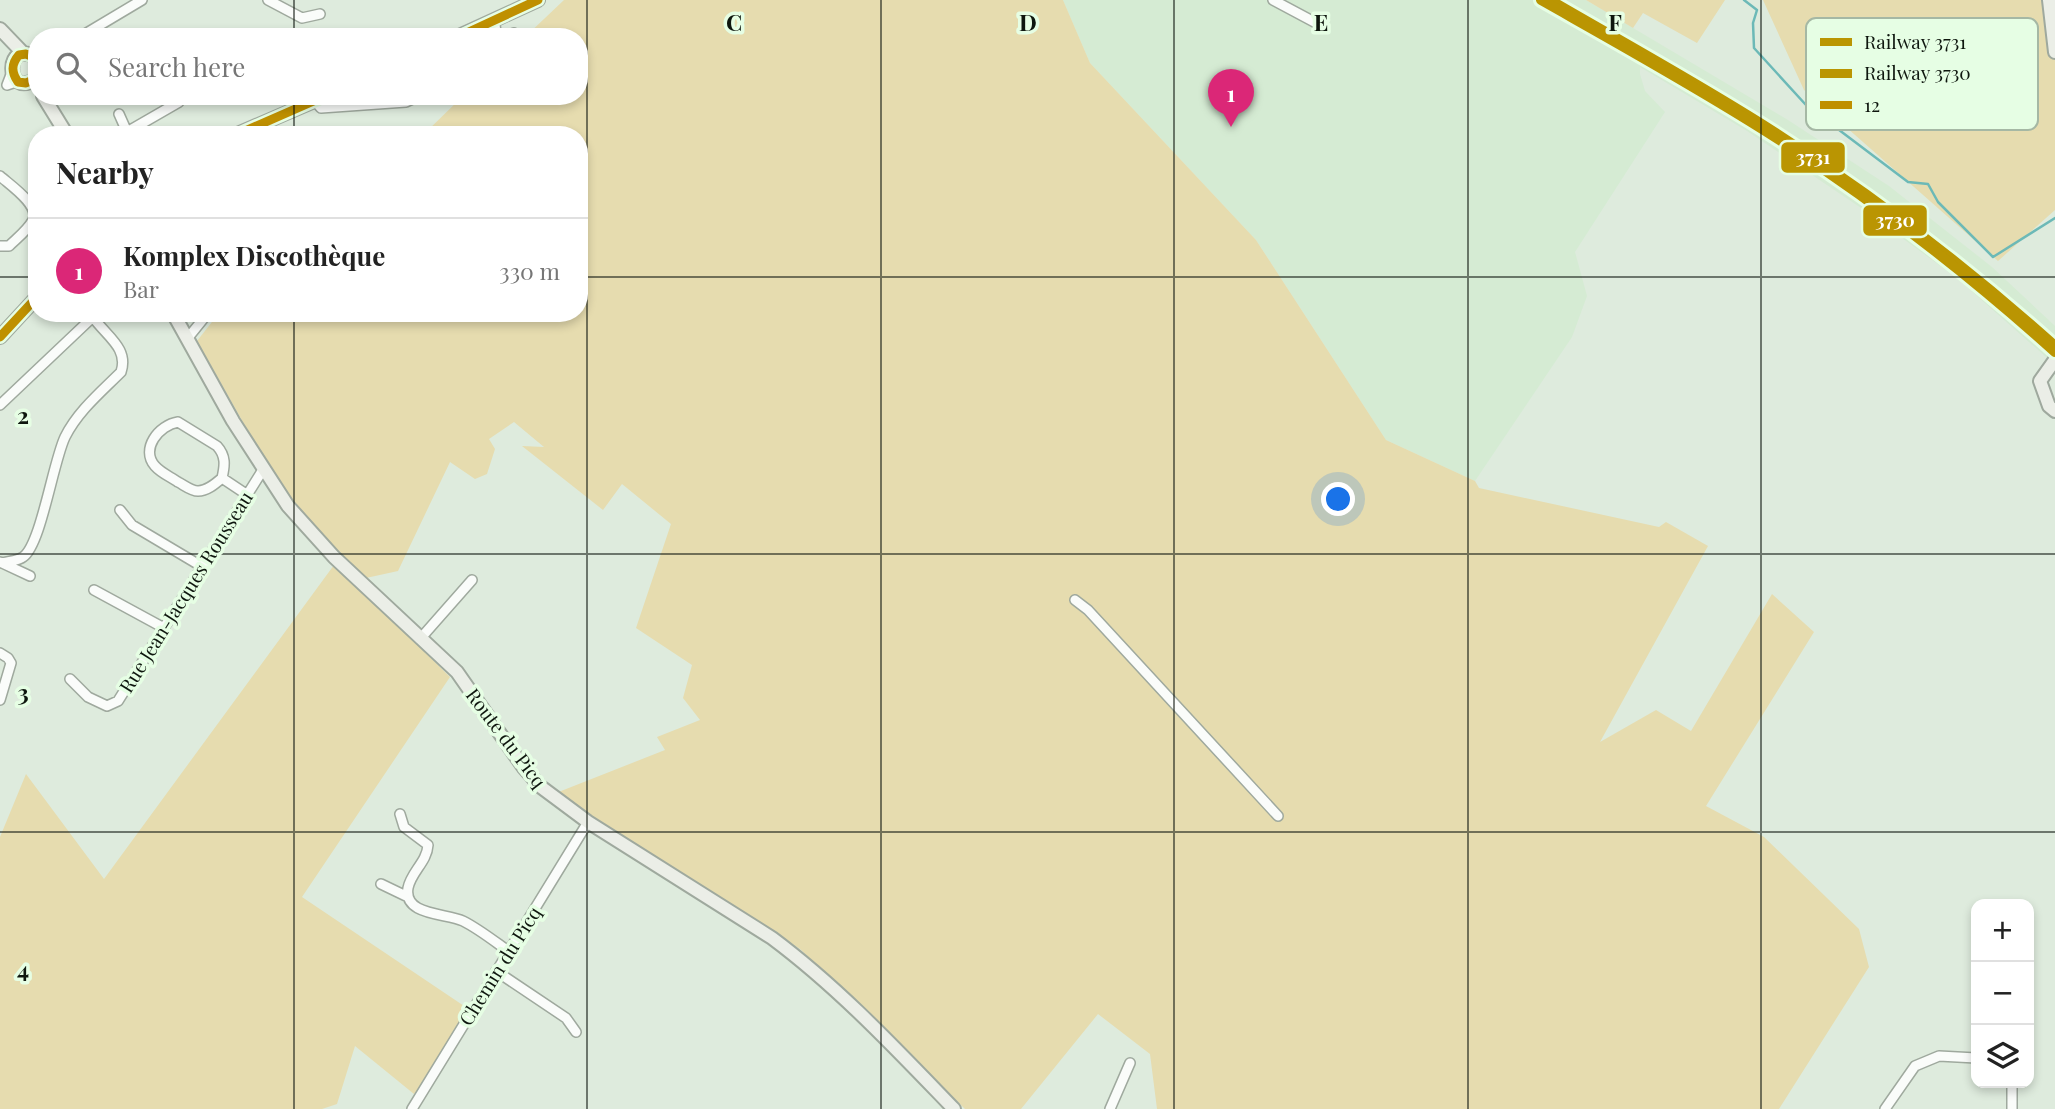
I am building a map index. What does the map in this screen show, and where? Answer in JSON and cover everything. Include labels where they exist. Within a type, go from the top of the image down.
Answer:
[{"type":"street","points":[[97,28],[142,0]]},
{"type":"street","points":[[268,0],[302,18],[320,14]]},
{"type":"street","points":[[477,28],[538,0]]},
{"type":"street","points":[[1273,0],[1318,24]]},
{"type":"street","points":[[2049,0],[2055,52]]},
{"type":"street","points":[[494,20],[495,28]]},
{"type":"street","points":[[0,29],[28,52]]},
{"type":"street","points":[[0,37],[19,80]]},
{"type":"street","points":[[19,80],[16,57],[28,56]]},
{"type":"street","points":[[49,105],[64,126]]},
{"type":"street","points":[[55,105],[65,126]]},
{"type":"street","points":[[136,126],[168,105]]},
{"type":"street","points":[[256,126],[307,105]]},
{"type":"street","points":[[321,105],[321,108],[364,105]]},
{"type":"street","points":[[119,114],[124,126]]},
{"type":"street","points":[[0,176],[28,202]]},
{"type":"street","points":[[0,246],[9,246],[28,225]]},
{"type":"street","points":[[0,337],[28,307]]},
{"type":"street","points":[[0,405],[88,322]]},
{"type":"street","points":[[1,563],[22,558],[33,544],[65,438],[76,418],[121,372],[124,362],[122,351],[100,322]]},
{"type":"street","name":"Route du Picq","points":[[178,322],[233,421],[288,506],[316,537],[457,672],[529,774],[550,794],[588,822],[772,937],[799,958],[873,1025],[954,1109]]},
{"type":"street","points":[[187,339],[201,322]]},
{"type":"street","points":[[2055,360],[2040,381],[2049,406],[2055,411]]},
{"type":"street","points":[[178,422],[186,426],[222,451],[225,467],[222,478],[206,489],[191,489],[154,466],[150,459],[153,439],[169,423],[178,422]]},
{"type":"street","name":"Rue Jean-Jacques Rousseau","points":[[70,679],[88,697],[107,706],[118,701],[264,468]]},
{"type":"street","points":[[222,478],[246,494]]},
{"type":"street","points":[[120,510],[132,524],[201,566]]},
{"type":"street","points":[[1,563],[30,576]]},
{"type":"street","points":[[420,639],[472,580]]},
{"type":"street","points":[[94,590],[164,628]]},
{"type":"street","points":[[1075,600],[1088,610],[1278,816]]},
{"type":"street","points":[[0,653],[11,663],[0,700]]},
{"type":"street","points":[[400,814],[404,827],[428,845],[428,854],[408,887],[408,897],[413,906],[461,920],[508,951]]},
{"type":"street","name":"Chemin du Picq","points":[[412,1109],[588,822]]},
{"type":"street","points":[[381,884],[408,897]]},
{"type":"street","points":[[496,971],[566,1018],[576,1032]]},
{"type":"street","points":[[1885,1109],[1915,1066],[1939,1056],[1971,1058]]},
{"type":"street","points":[[1110,1109],[1130,1063]]},
{"type":"street","points":[[2012,1088],[2012,1109]]},
{"type":"shaded area","points":[[564,0],[1063,0],[1090,63],[1256,240],[1386,440],[1475,481],[1479,488],[1659,527],[1666,522],[1708,546],[1600,742],[1656,710],[1691,731],[1772,594],[1814,632],[1706,806],[1764,837],[1859,929],[1869,967],[1779,1109],[1157,1109],[1150,1054],[1098,1014],[1021,1109],[965,1109],[800,949],[556,793],[665,750],[657,737],[700,720],[683,698],[692,665],[636,628],[671,524],[622,484],[603,510],[522,446],[544,447],[514,422],[489,439],[495,449],[487,474],[475,479],[450,462],[398,571],[366,578],[346,561],[295,505],[244,424],[197,341],[212,322],[588,322],[588,126],[432,126],[454,105],[588,105],[588,28],[534,28]]},
{"type":"shaded area","points":[[1063,0],[1586,0],[1788,120],[1889,186],[1992,267],[2055,326],[2055,365],[1958,279],[1864,210],[1747,131],[1640,67],[1645,91],[1665,112],[1575,252],[1587,296],[1572,337],[1475,481],[1386,440],[1256,240],[1090,63]]},
{"type":"shaded area","points":[[1586,0],[1725,0],[1697,43],[1643,13],[1633,28]]},
{"type":"shaded area","points":[[1763,0],[2055,0],[2055,210],[1998,261],[1849,130],[2038,130],[2038,18],[1806,18],[1806,92]]},
{"type":"shaded area","points":[[334,565],[450,677],[302,897],[476,1014],[467,1030],[414,1094],[355,1046],[337,1104],[322,1109],[0,1109],[0,837],[26,774],[104,879]]},
{"type":"waterway","points":[[1744,0],[1757,10],[1753,23],[1754,48],[1806,105]]},
{"type":"waterway","points":[[1839,130],[1908,182],[1928,184],[1938,202],[1993,257],[2055,218]]},
{"type":"rail line","name":"3730","points":[[1541,0],[1655,64],[1767,132],[1842,182],[1951,264],[2055,352]]},
{"type":"rail line","name":"3731","points":[[1550,0],[1689,80],[1808,154],[1952,259],[2055,346]]},
{"type":"transit line","name":"12","points":[[477,28],[538,0]]},
{"type":"transit line","name":"12","points":[[28,55],[19,55],[13,68],[18,82],[28,82]]},
{"type":"transit line","name":"12","points":[[257,126],[304,105]]},
{"type":"transit line","name":"12","points":[[0,337],[28,307]]},
{"type":"place","name":"Komplex Discothèque","points":[[1231,127]]}]
